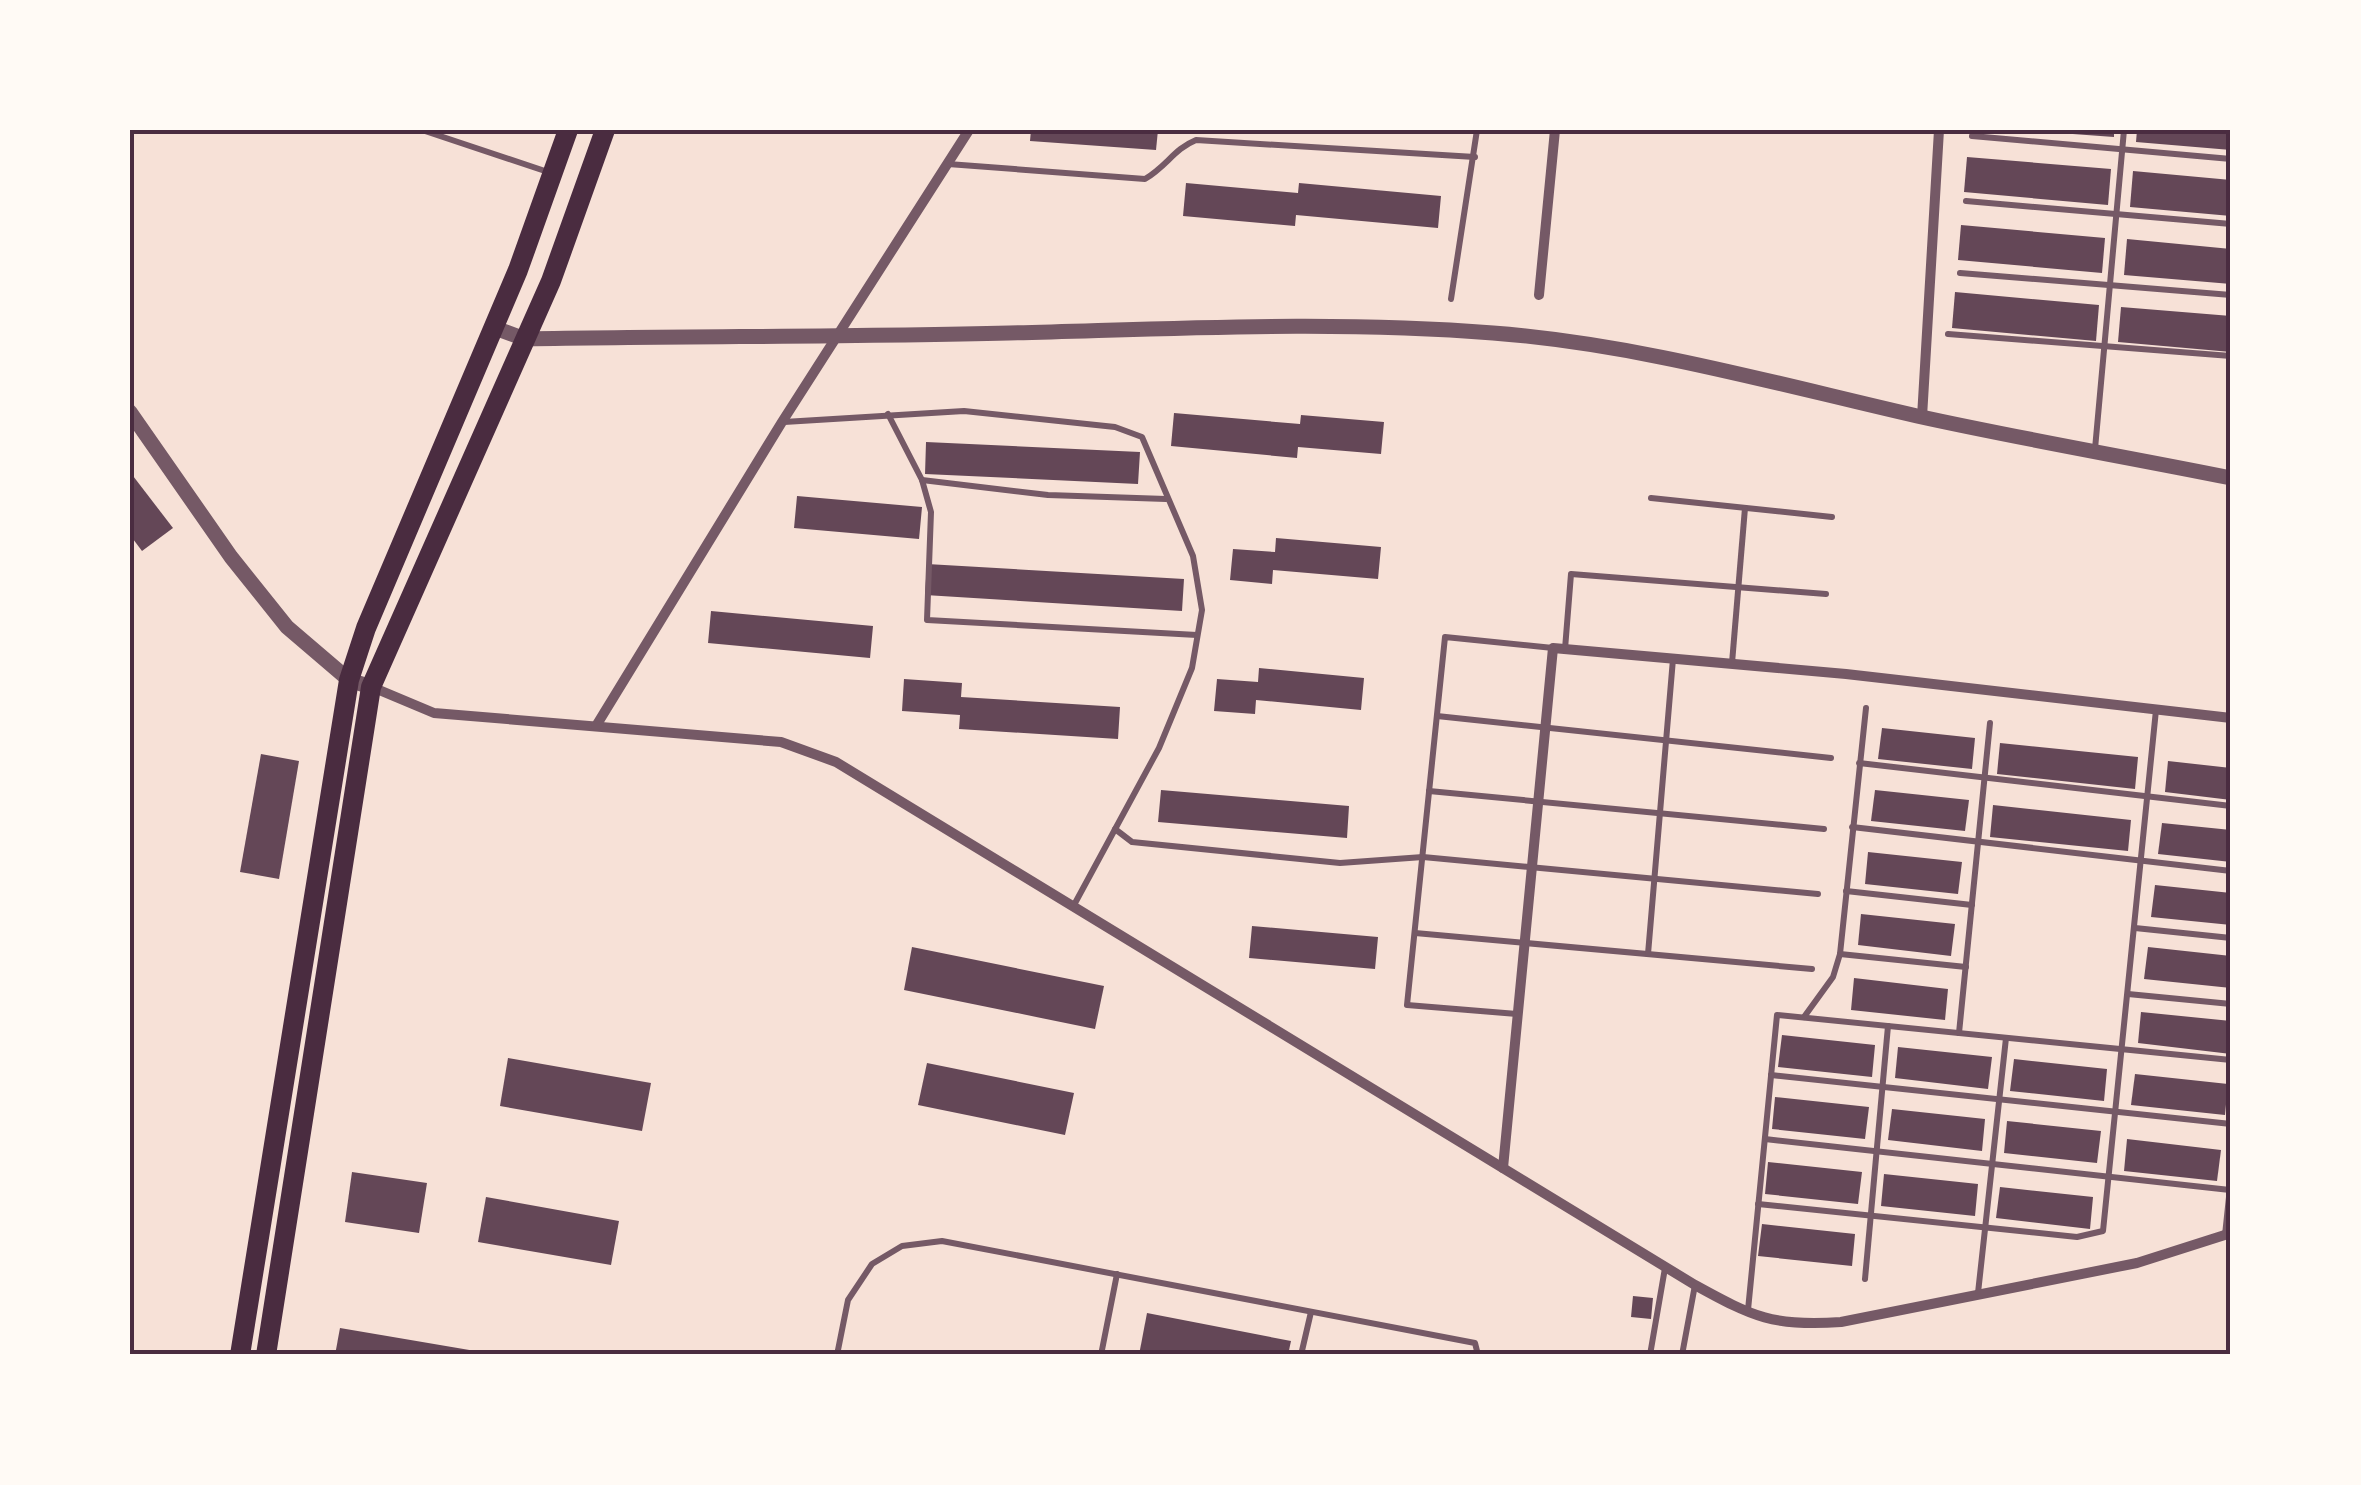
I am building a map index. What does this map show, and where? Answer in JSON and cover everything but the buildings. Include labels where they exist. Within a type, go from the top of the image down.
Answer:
[{"type":"main road","points":[[240,1355],[349,680],[366,628],[492,327],[568,130]]},
{"type":"main road","points":[[266,1355],[371,687],[564,247],[604,130]]},
{"type":"street","points":[[596,726],[782,422],[969,130]]},
{"type":"street","points":[[1539,295],[1555,130]]},
{"type":"street","points":[[1922,416],[1939,130]]},
{"type":"street","points":[[492,327],[525,339],[1386,328],[1492,333],[1560,340],[1688,362],[1922,416],[2231,478]]},
{"type":"street","points":[[130,412],[231,557],[287,627],[349,680],[434,713],[782,742],[836,762],[1748,1314],[1802,1325],[1842,1322],[2137,1263],[2228,1234]]},
{"type":"street","points":[[1503,1168],[1545,728],[1559,648],[2231,718]]},
{"type":"lane","points":[[422,130],[554,174]]},
{"type":"lane","points":[[1451,299],[1478,130]]},
{"type":"lane","points":[[2095,450],[2124,130]]},
{"type":"lane","points":[[1972,136],[2231,159]]},
{"type":"lane","points":[[947,164],[1145,178],[1165,167],[1179,146],[1196,140],[1475,156]]},
{"type":"lane","points":[[1966,201],[2231,224]]},
{"type":"lane","points":[[1960,273],[2231,294]]},
{"type":"lane","points":[[1948,334],[2231,356]]},
{"type":"lane","points":[[782,422],[964,411],[1116,427],[1142,438],[1193,556],[1202,610],[1192,668],[1160,748],[1074,904]]},
{"type":"lane","points":[[888,414],[922,480],[931,512],[927,620],[1198,636]]},
{"type":"lane","points":[[922,480],[1048,495],[1166,499]]},
{"type":"lane","points":[[1650,498],[1832,517]]},
{"type":"lane","points":[[1732,664],[1745,508]]},
{"type":"lane","points":[[1518,1014],[1407,1005],[1445,637],[1559,648],[1571,574],[1826,594]]},
{"type":"lane","points":[[1648,954],[1673,659]]},
{"type":"lane","points":[[1804,1018],[1833,976],[1840,954],[1866,708]]},
{"type":"lane","points":[[1758,1204],[2077,1237],[2103,1232],[2156,710]]},
{"type":"lane","points":[[1438,716],[1831,758]]},
{"type":"lane","points":[[1959,1033],[1990,723]]},
{"type":"lane","points":[[1859,764],[2231,806]]},
{"type":"lane","points":[[1430,791],[1824,829]]},
{"type":"lane","points":[[1852,827],[2231,871]]},
{"type":"lane","points":[[1115,828],[1132,842],[1340,863],[1422,858],[1818,894]]},
{"type":"lane","points":[[1846,891],[1972,904]]},
{"type":"lane","points":[[2135,928],[2231,938]]},
{"type":"lane","points":[[1414,933],[1812,969]]},
{"type":"lane","points":[[1840,954],[1966,966]]},
{"type":"lane","points":[[2128,994],[2231,1004]]},
{"type":"lane","points":[[1748,1314],[1777,1014],[2231,1060]]},
{"type":"lane","points":[[1864,1279],[1888,1026]]},
{"type":"lane","points":[[1978,1293],[2006,1038]]},
{"type":"lane","points":[[1771,1075],[2231,1124]]},
{"type":"lane","points":[[1764,1139],[2230,1190]]},
{"type":"lane","points":[[2228,1234],[2231,1178]]},
{"type":"lane","points":[[837,1355],[848,1300],[872,1264],[902,1246],[942,1241],[1475,1343],[1478,1355]]},
{"type":"lane","points":[[1650,1355],[1665,1266]]},
{"type":"lane","points":[[1101,1355],[1118,1274]]},
{"type":"lane","points":[[1682,1355],[1696,1285]]},
{"type":"lane","points":[[1302,1355],[1312,1312]]}]
